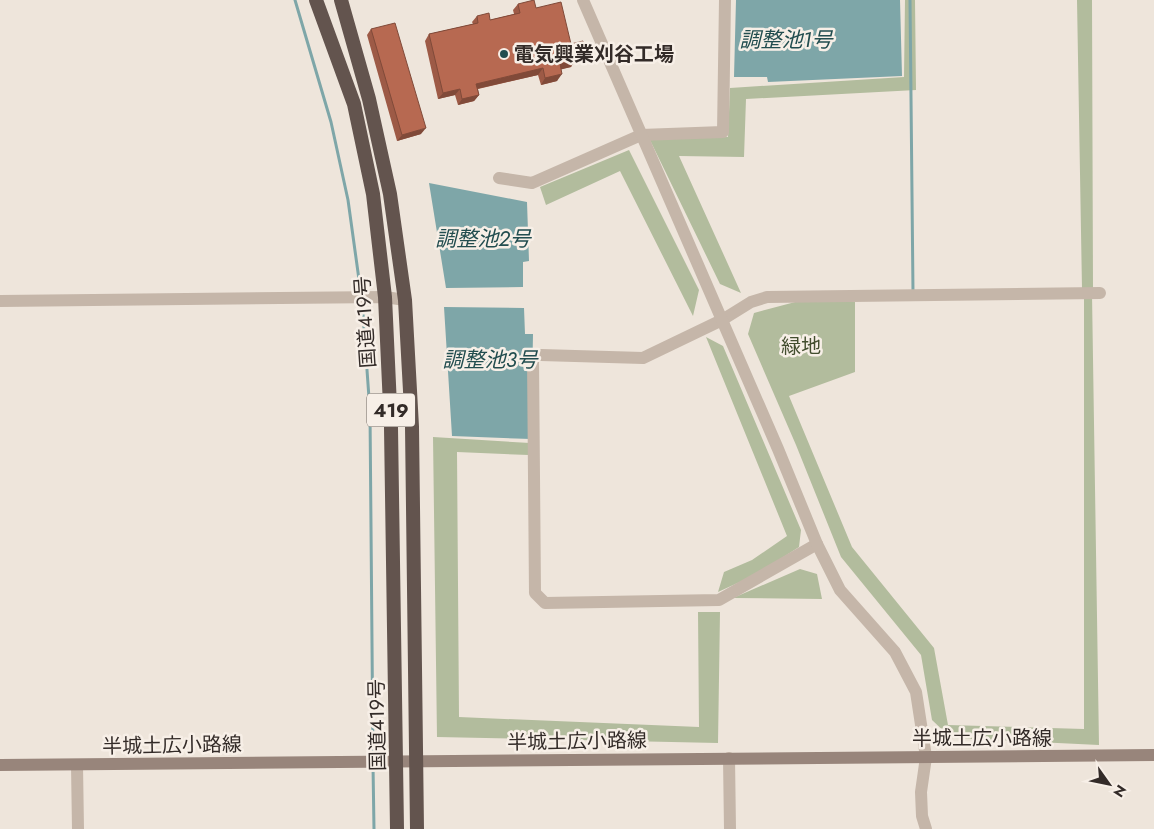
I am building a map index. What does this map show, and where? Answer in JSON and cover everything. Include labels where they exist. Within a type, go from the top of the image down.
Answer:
[{"type":"highway","name":"国道419号","points":[[316,0],[354,104],[372,194],[384,297],[392,428],[398,761],[397,829]]},
{"type":"highway","name":"国道419号","points":[[341,0],[369,99],[388,185],[406,300],[412,427],[417,829]]},
{"type":"main road","name":"半城土広小路線","points":[[0,765],[1154,755]]},
{"type":"street","points":[[583,0],[817,544],[840,590],[895,652],[916,692],[926,757],[921,792],[922,816],[926,829]]},
{"type":"street","points":[[499,178],[532,183],[641,135],[723,132],[725,0]]},
{"type":"street","points":[[817,544],[719,600],[545,603],[535,593],[533,359],[537,355],[642,358],[722,320],[751,302],[767,297],[1100,293]]},
{"type":"street","points":[[0,301],[384,297],[406,300]]},
{"type":"street","points":[[729,758],[730,829]]},
{"type":"street","points":[[77,765],[78,829]]},
{"type":"green space","name":"緑地","points":[[905,0],[915,0],[916,90],[746,99],[744,157],[679,156],[741,293],[720,284],[649,138],[728,137],[730,88],[904,77]]},
{"type":"green space","points":[[1077,0],[1092,0],[1093,288],[1082,289]]},
{"type":"green space","points":[[629,150],[699,290],[693,316],[620,171],[546,205],[540,187]]},
{"type":"green space","name":"緑地","points":[[1084,294],[1092,294],[1099,745],[951,738],[932,720],[921,655],[841,557],[796,445],[748,334],[754,313],[799,301],[855,302],[855,372],[789,396],[852,547],[934,648],[948,725],[1084,729]]},
{"type":"green space","name":"緑地","points":[[706,337],[723,346],[801,530],[799,547],[757,574],[718,592],[724,572],[752,560],[787,536]]},
{"type":"green space","points":[[433,437],[530,443],[529,455],[457,452],[459,717],[699,727],[698,612],[720,612],[718,743],[437,737]]},
{"type":"green space","points":[[800,569],[817,574],[822,599],[733,598]]},
{"type":"water","name":"調整池1号","points":[[736,0],[900,0],[902,76],[768,82],[767,77],[734,77]]},
{"type":"water","name":"調整池2号","points":[[429,183],[527,202],[529,261],[523,262],[523,287],[446,288]]},
{"type":"water","name":"調整池3号","points":[[444,307],[524,308],[525,334],[533,334],[531,439],[452,436]]},
{"type":"building","name":"電気興業刈谷工場","points":[[534,0],[536,8],[561,2],[571,44],[583,41],[585,52],[574,54],[575,60],[560,64],[562,74],[545,78],[543,68],[476,84],[479,95],[462,99],[460,89],[443,93],[429,34],[478,23],[477,16],[489,13],[490,20],[520,13],[518,4]]},
{"type":"building","points":[[395,23],[426,128],[402,135],[371,29]]},
{"type":"waterway","points":[[295,0],[331,122],[348,200],[361,294]]},
{"type":"waterway","points":[[910,0],[913,292]]},
{"type":"waterway","points":[[362,300],[370,412],[373,758]]},
{"type":"waterway","points":[[373,765],[374,829]]},
{"type":"place","name":"電気興業刈谷工場","points":[[504,54]]}]
